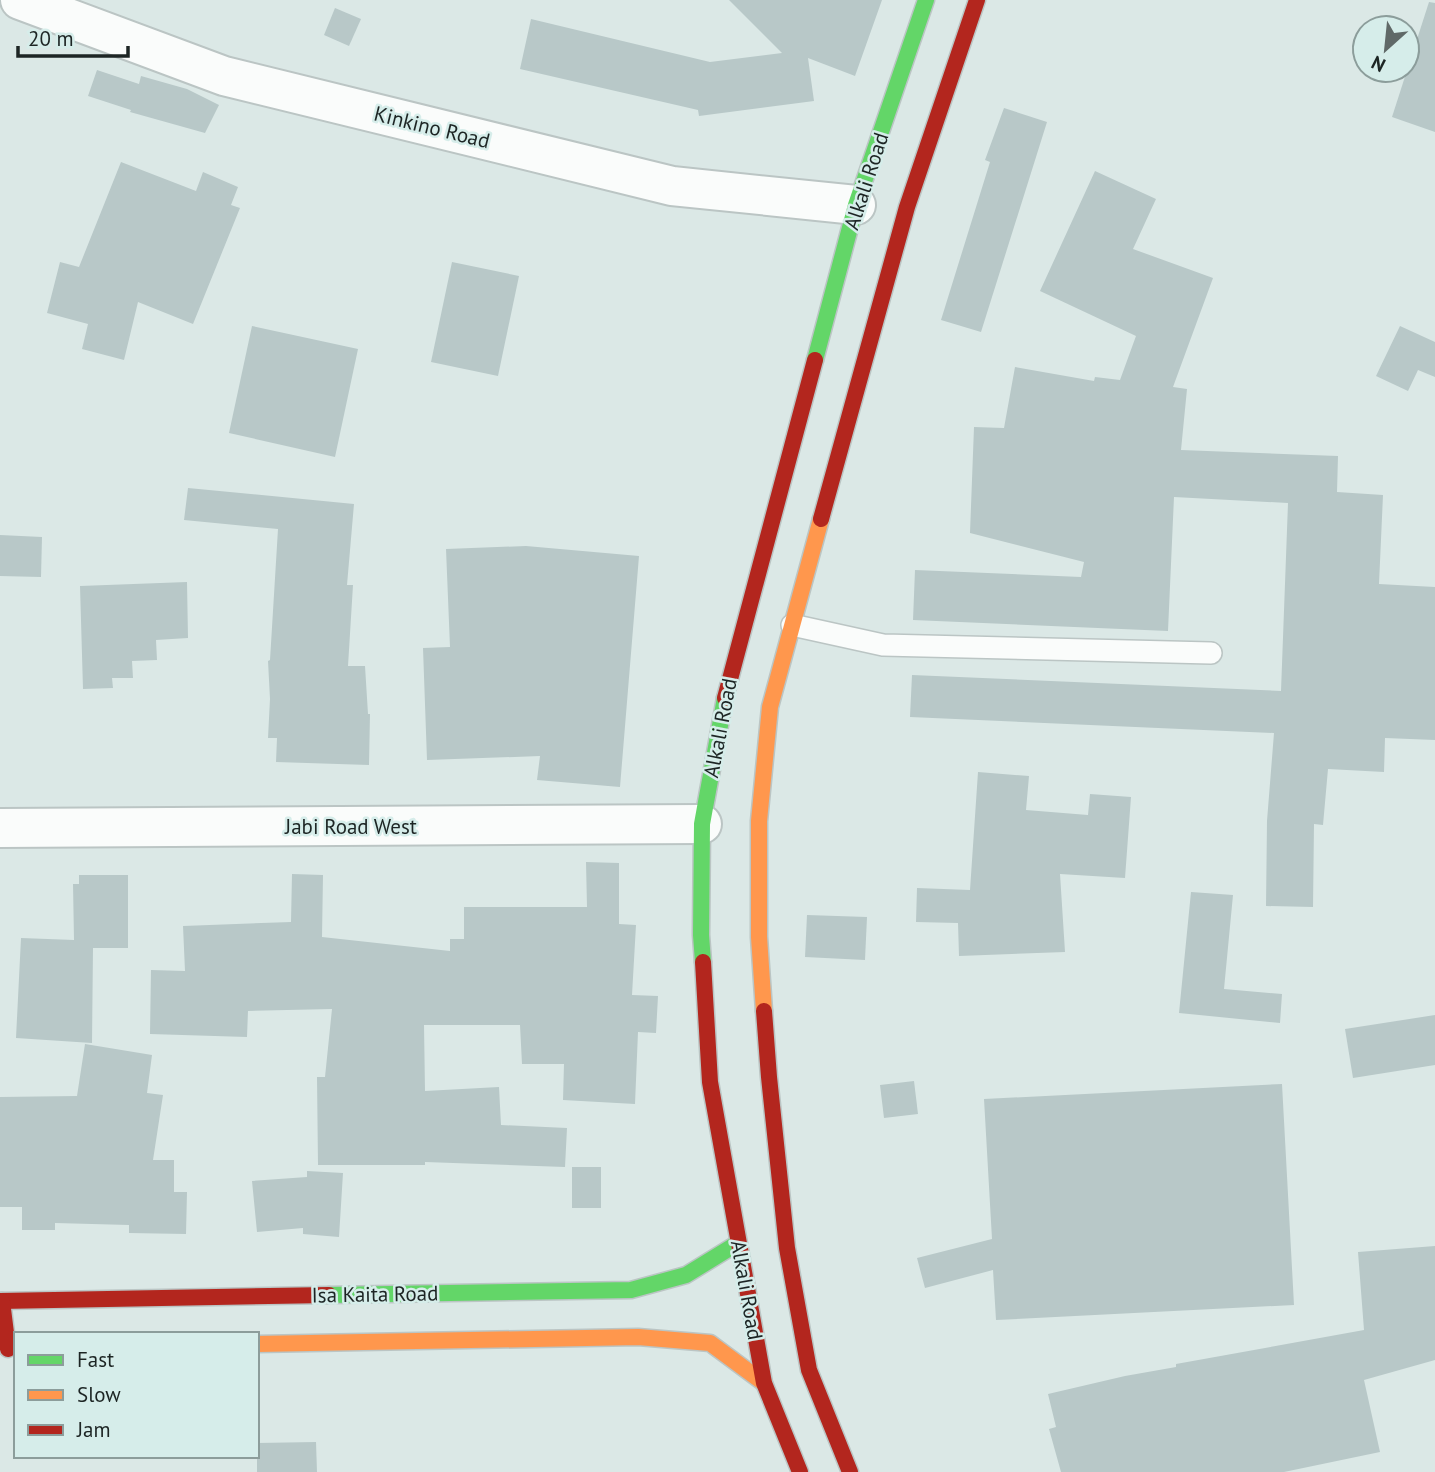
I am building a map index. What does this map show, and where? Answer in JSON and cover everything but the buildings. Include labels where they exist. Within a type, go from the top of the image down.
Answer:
[{"type":"main road","name":"Alkali Road","points":[[800,1472],[764,1383],[710,1082],[701,935],[702,824],[724,698],[856,205],[926,0]]},
{"type":"main road","points":[[850,1472],[809,1370],[787,1248],[761,975],[759,821],[770,707],[907,207],[977,0]]},
{"type":"main road","name":"Isa Kaita Road","points":[[1,1301],[631,1290],[686,1275],[738,1243]]},
{"type":"main road","points":[[1,1301],[8,1349]]},
{"type":"main road","points":[[259,1344],[638,1337],[710,1343],[764,1383]]},
{"type":"street","name":"Kinkino Road","points":[[20,0],[224,76],[659,183],[856,205]]},
{"type":"street","name":"Jabi Road West","points":[[0,828],[702,824]]},
{"type":"lane","points":[[792,625],[883,645],[1211,653]]},
{"type":"traffic: fast","points":[[815,360],[856,205],[926,0]]},
{"type":"traffic: fast","points":[[703,962],[702,824],[725,698]]},
{"type":"traffic: fast","points":[[329,1295],[631,1290],[686,1275],[738,1243]]},
{"type":"traffic: slow","points":[[764,1011],[759,937],[759,821],[770,707],[821,519]]},
{"type":"traffic: slow","points":[[259,1344],[638,1337],[710,1343],[764,1383]]},
{"type":"traffic: jam","points":[[821,519],[907,207],[977,0]]},
{"type":"traffic: jam","points":[[725,698],[815,360]]},
{"type":"traffic: jam","points":[[703,962],[710,1082],[764,1383],[800,1472]]},
{"type":"traffic: jam","points":[[764,1011],[787,1248],[809,1370],[850,1472]]},
{"type":"traffic: jam","points":[[0,1301],[329,1295]]},
{"type":"traffic: jam","points":[[2,1301],[8,1349]]}]
